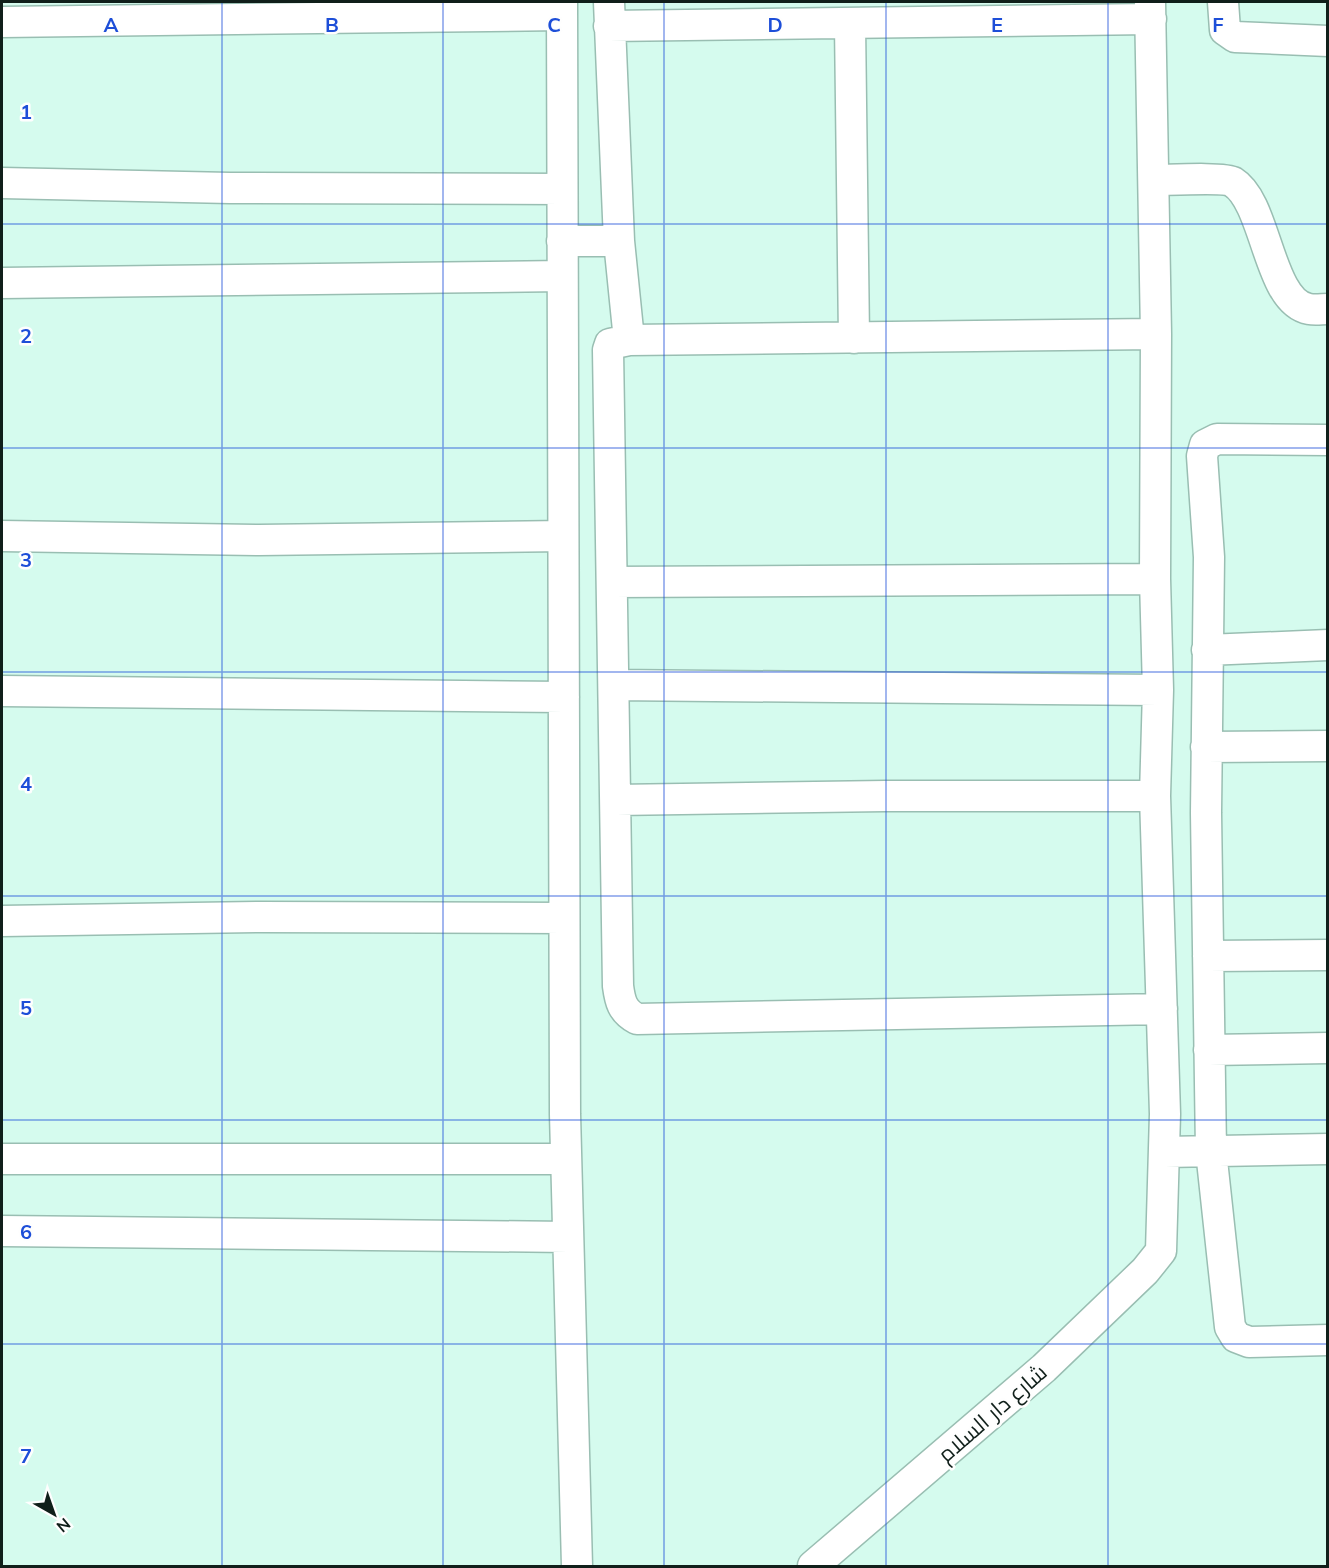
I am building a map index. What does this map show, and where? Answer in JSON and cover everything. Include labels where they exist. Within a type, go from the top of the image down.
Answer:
[{"type":"street","points":[[1223,2],[1225,30],[1235,37],[1328,41]]},
{"type":"street","points":[[2,22],[562,8],[566,1160],[577,1566]]},
{"type":"street","points":[[629,340],[619,241],[609,14],[850,24],[1150,10],[1155,180],[1156,334],[1155,579],[1158,690],[1155,796],[1165,1152],[1328,1149]]},
{"type":"street","points":[[850,24],[854,338]]},
{"type":"street","points":[[1155,180],[1231,181],[1242,190],[1254,212],[1282,286],[1297,304],[1308,309],[1328,309]]},
{"type":"street","points":[[2,183],[230,188],[562,189]]},
{"type":"street","points":[[562,241],[619,241]]},
{"type":"street","points":[[2,283],[562,276]]},
{"type":"street","points":[[1156,334],[629,340],[610,344],[608,350],[618,986],[620,1002],[627,1014],[637,1019],[1162,1009]]},
{"type":"street","points":[[1328,440],[1217,440],[1205,445],[1202,456],[1209,557],[1206,747],[1211,1151],[1230,1327],[1236,1337],[1249,1342],[1328,1340]]},
{"type":"street","points":[[2,536],[259,540],[563,536]]},
{"type":"street","points":[[612,582],[1155,579]]},
{"type":"street","points":[[1208,650],[1328,645]]},
{"type":"street","points":[[614,685],[1158,690]]},
{"type":"street","points":[[2,691],[564,697]]},
{"type":"street","points":[[1206,747],[1328,746]]},
{"type":"street","points":[[616,800],[885,796],[1155,796]]},
{"type":"street","points":[[2,921],[261,917],[564,918]]},
{"type":"street","points":[[1208,956],[1328,955]]},
{"type":"street","points":[[1209,1050],[1328,1048]]},
{"type":"street","name":"شارع دار السلام","points":[[813,1566],[1044,1368],[1145,1271],[1161,1251],[1165,1152]]},
{"type":"street","points":[[2,1159],[566,1160]]},
{"type":"street","points":[[2,1231],[568,1237]]}]
